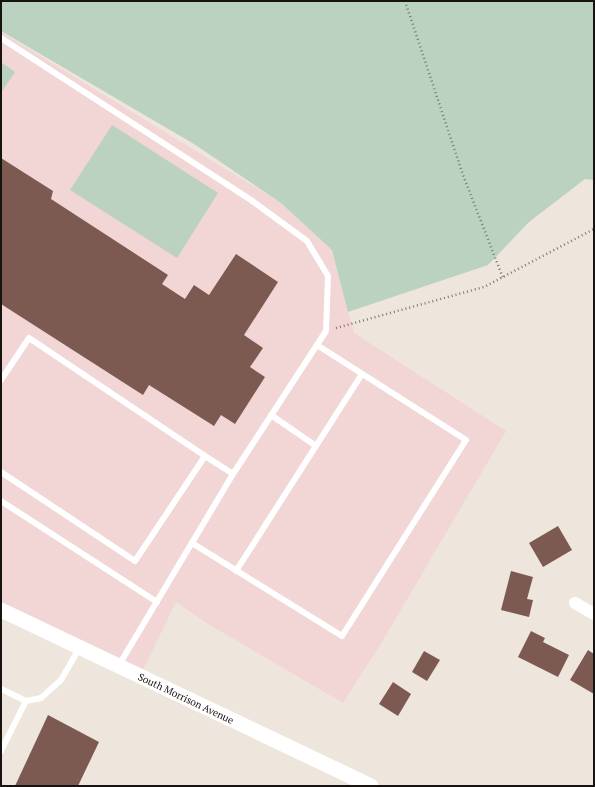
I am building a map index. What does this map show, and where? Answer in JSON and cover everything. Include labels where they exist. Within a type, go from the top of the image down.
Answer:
[{"type":"street","points":[[575,603],[594,614]]},
{"type":"street","name":"South Morrison Avenue","points":[[1,610],[372,786]]},
{"type":"lane","points":[[1,38],[251,200],[307,240],[328,276],[326,331],[233,474],[119,665]]},
{"type":"lane","points":[[1,380],[29,338],[233,474]]},
{"type":"lane","points":[[192,543],[342,636],[466,440],[317,345]]},
{"type":"lane","points":[[236,571],[362,374]]},
{"type":"lane","points":[[271,415],[316,446]]},
{"type":"lane","points":[[1,472],[135,561],[205,456]]},
{"type":"lane","points":[[1,501],[157,602]]},
{"type":"lane","points":[[1,689],[26,701],[41,698],[61,680],[80,647]]},
{"type":"lane","points":[[1,751],[26,701]]},
{"type":"path","points":[[405,1],[463,175],[503,278]]},
{"type":"path","points":[[326,331],[484,288],[594,229]]},
{"type":"shaded area","points":[[1,32],[281,203],[332,250],[354,333],[506,431],[385,637],[343,703],[208,624],[176,602],[140,676],[1,610]]},
{"type":"green space","points":[[1,1],[594,1],[594,180],[585,179],[529,222],[488,265],[348,312],[332,250],[281,203],[194,144],[1,31]]},
{"type":"green space","points":[[1,62],[15,72],[1,93]]},
{"type":"green space","points":[[112,125],[218,193],[177,258],[70,190]]},
{"type":"building","points":[[1,158],[53,191],[51,199],[168,275],[162,284],[185,299],[194,285],[209,295],[236,254],[278,282],[244,335],[263,348],[250,367],[265,377],[235,424],[221,415],[214,426],[149,385],[143,395],[1,304]]},
{"type":"building","points":[[558,526],[572,550],[543,567],[529,543]]},
{"type":"building","points":[[511,571],[533,577],[527,599],[533,600],[529,617],[501,610]]},
{"type":"building","points":[[531,631],[545,638],[543,642],[569,655],[558,677],[518,657]]},
{"type":"building","points":[[588,650],[594,654],[594,694],[570,680]]},
{"type":"building","points":[[424,651],[440,660],[427,681],[412,672]]},
{"type":"building","points":[[393,682],[411,694],[398,716],[379,704]]},
{"type":"building","points":[[48,715],[99,742],[78,786],[15,786]]}]
